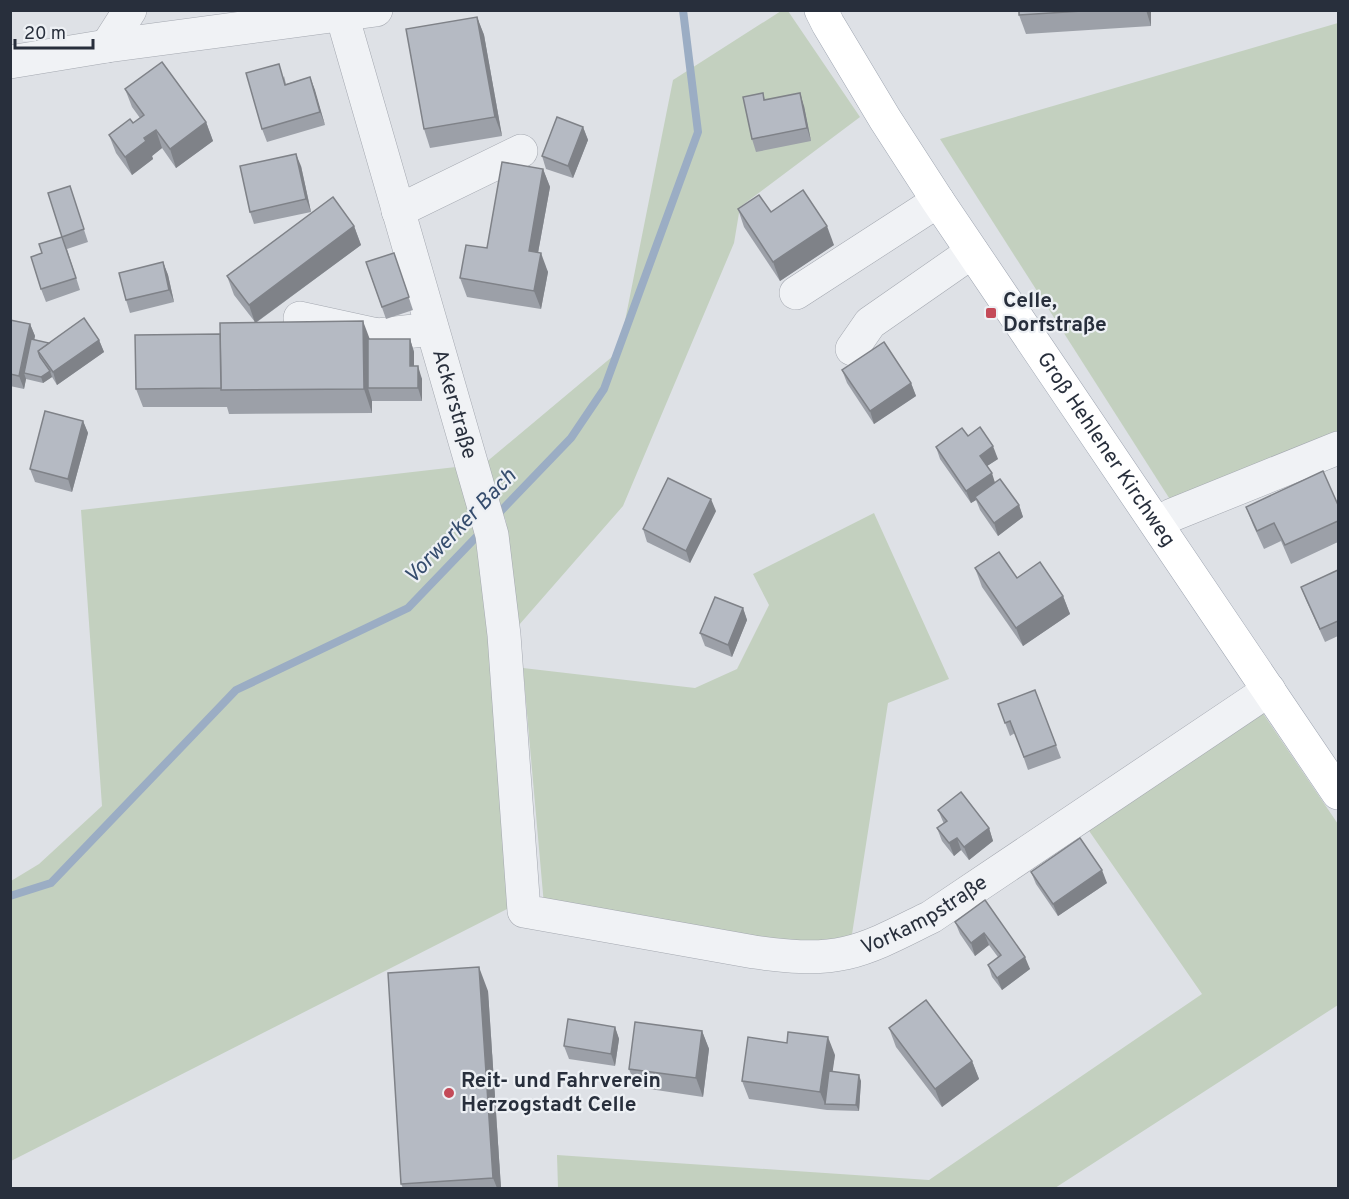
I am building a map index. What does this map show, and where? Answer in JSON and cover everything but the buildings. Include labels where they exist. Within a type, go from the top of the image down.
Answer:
[{"type":"main road","name":"Groß Hehlener Kirchweg","points":[[821,10],[885,119],[938,201],[1338,794]]},
{"type":"street","points":[[107,46],[130,10]]},
{"type":"street","points":[[10,62],[257,18],[342,15],[376,10]]},
{"type":"street","name":"Ackerstraße","points":[[342,15],[492,535],[504,635],[524,911]]},
{"type":"street","points":[[398,211],[520,151]]},
{"type":"street","points":[[796,293],[938,201]]},
{"type":"street","points":[[852,349],[870,323],[972,252]]},
{"type":"street","points":[[300,318],[378,335],[432,329]]},
{"type":"street","points":[[1157,524],[1172,515],[1338,448]]},
{"type":"street","name":"Vorkampstraße","points":[[524,911],[754,952],[812,956],[845,953],[875,944],[931,917],[1269,690]]},
{"type":"green space","points":[[781,11],[788,11],[860,117],[740,207],[734,243],[623,506],[519,625],[506,521],[484,464],[619,351],[673,80]]},
{"type":"green space","points":[[1338,23],[1338,437],[1171,501],[940,139]]},
{"type":"green space","points":[[456,467],[479,539],[513,906],[11,1161],[11,881],[39,864],[102,806],[81,510]]},
{"type":"green space","points":[[874,513],[949,679],[888,703],[850,947],[802,952],[544,905],[523,668],[695,688],[737,669],[769,605],[753,574]]},
{"type":"green space","points":[[1258,706],[1338,824],[1338,1005],[1055,1188],[558,1188],[557,1155],[929,1180],[1202,994],[1085,825]]},
{"type":"waterway","name":"Vorwerker Bach","points":[[497,515],[571,438],[604,389],[698,132],[683,10]]},
{"type":"waterway","name":"Vorwerker Bach","points":[[10,896],[51,883],[236,690],[408,608],[482,531]]},
{"type":"place","name":"Celle, Dorfstraße","points":[[991,313]]},
{"type":"place","name":"Reit- und Fahrverein Herzogstadt Celle","points":[[449,1093]]}]
